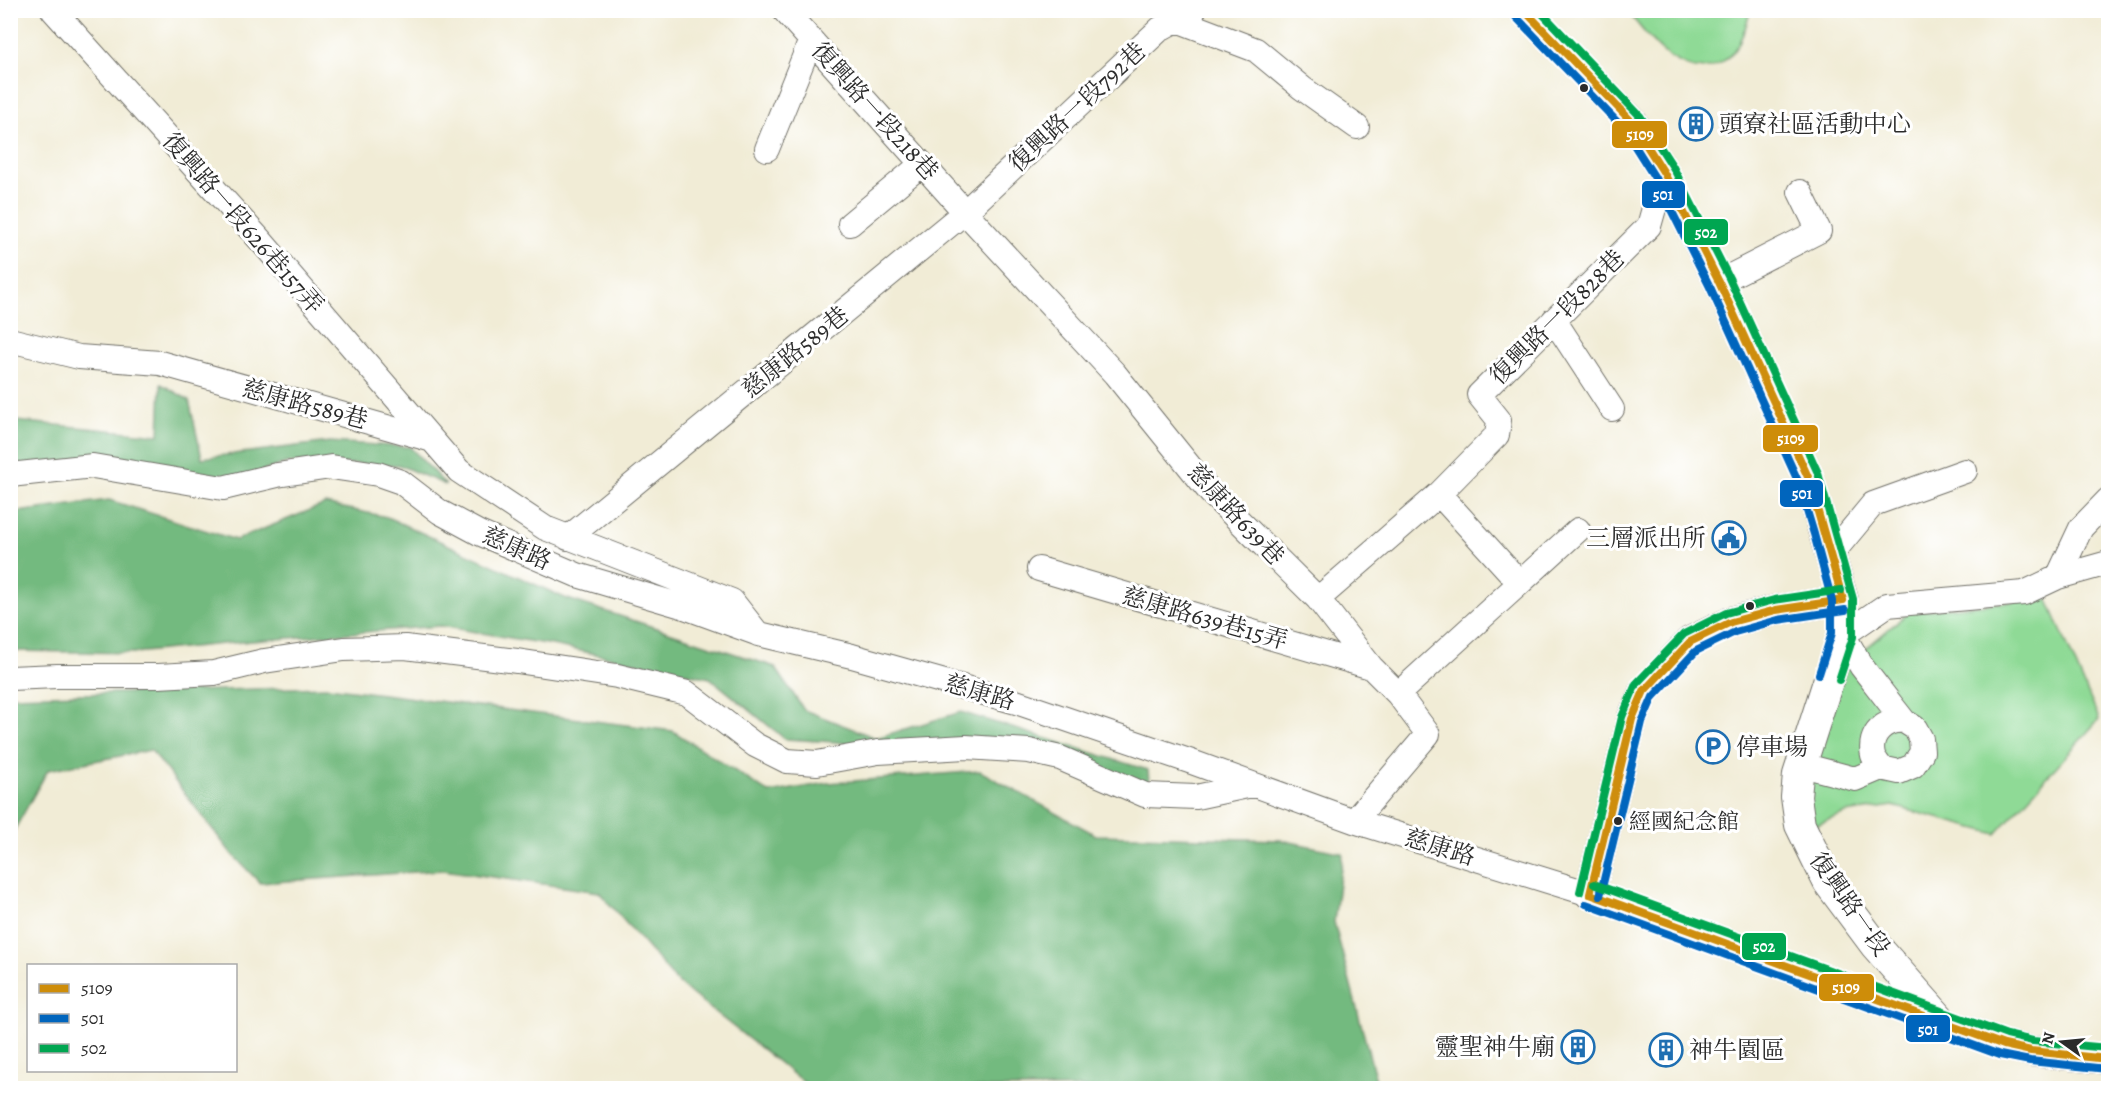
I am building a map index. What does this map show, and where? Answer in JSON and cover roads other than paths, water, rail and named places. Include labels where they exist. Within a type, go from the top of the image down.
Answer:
[{"type":"main road","name":"復興路一段","points":[[1524,10],[1632,122],[1664,172],[1719,282],[1808,477],[1843,600],[1842,635],[1798,775],[1796,796],[1800,825],[1828,882],[1875,945],[1942,1021],[2004,1045],[2031,1051],[2109,1059]]},
{"type":"main road","points":[[1590,894],[1632,720],[1644,692],[1690,642],[1731,622],[1776,610],[1843,600]]},
{"type":"main road","name":"慈康路","points":[[1590,894],[1942,1021]]},
{"type":"street","name":"復興路一段626巷157弄","points":[[53,10],[261,241],[429,439]]},
{"type":"street","name":"復興路一段218巷","points":[[784,10],[965,212]]},
{"type":"street","points":[[1186,15],[1256,50],[1302,88],[1357,126]]},
{"type":"street","name":"復興路一段792巷","points":[[965,212],[1160,30],[1186,15]]},
{"type":"street","points":[[767,149],[811,40]]},
{"type":"street","points":[[850,224],[922,164]]},
{"type":"street","name":"復興路一段828巷","points":[[1318,599],[1438,494],[1497,435],[1499,420],[1479,395],[1649,226],[1664,172]]},
{"type":"street","points":[[1719,282],[1819,231],[1800,192]]},
{"type":"street","name":"慈康路589巷","points":[[568,538],[965,212]]},
{"type":"street","name":"慈康路639巷","points":[[965,212],[1115,374],[1210,493],[1318,599],[1371,667],[1398,694],[1428,734],[1354,821]]},
{"type":"street","points":[[1554,320],[1612,409]]},
{"type":"street","name":"慈康路589巷","points":[[10,340],[79,357],[160,363],[429,439]]},
{"type":"street","points":[[429,439],[459,471],[545,528],[732,601],[759,634]]},
{"type":"street","name":"慈康路","points":[[10,475],[93,466],[223,488],[331,467],[378,474],[401,482],[440,512],[479,533],[577,575],[682,606],[759,634],[852,656],[1016,702],[1354,821],[1590,894]]},
{"type":"street","points":[[1830,556],[1873,504],[1965,471]]},
{"type":"street","points":[[1438,494],[1519,582]]},
{"type":"street","points":[[2058,577],[2081,528],[2109,500]]},
{"type":"street","points":[[1398,694],[1578,530]]},
{"type":"street","points":[[1802,765],[1855,779],[1881,768],[1899,772],[1913,766],[1922,752],[1921,739],[1915,728],[1904,721],[1862,667],[1842,635],[1887,605],[2024,593],[2058,577],[2109,563]]},
{"type":"street","name":"慈康路639巷15弄","points":[[1039,569],[1371,667]]},
{"type":"street","points":[[10,678],[214,673],[264,661],[333,651],[405,646],[617,676],[687,693],[755,745],[787,761],[817,763],[878,752],[966,747],[1029,751],[1060,758],[1145,795],[1196,797],[1252,784]]},
{"type":"street","points":[[1881,768],[1873,756],[1876,732],[1895,720],[1904,721]]},
{"type":"place","name":"頭寮社區活動中心","points":[[1696,124]]},
{"type":"place","name":"三層派出所","points":[[1729,538]]},
{"type":"place","name":"停車場","points":[[1713,747]]},
{"type":"place","name":"經國紀念館","points":[[1618,821]]},
{"type":"place","name":"靈聖神牛廟","points":[[1578,1047]]},
{"type":"place","name":"神牛園區","points":[[1666,1050]]}]
